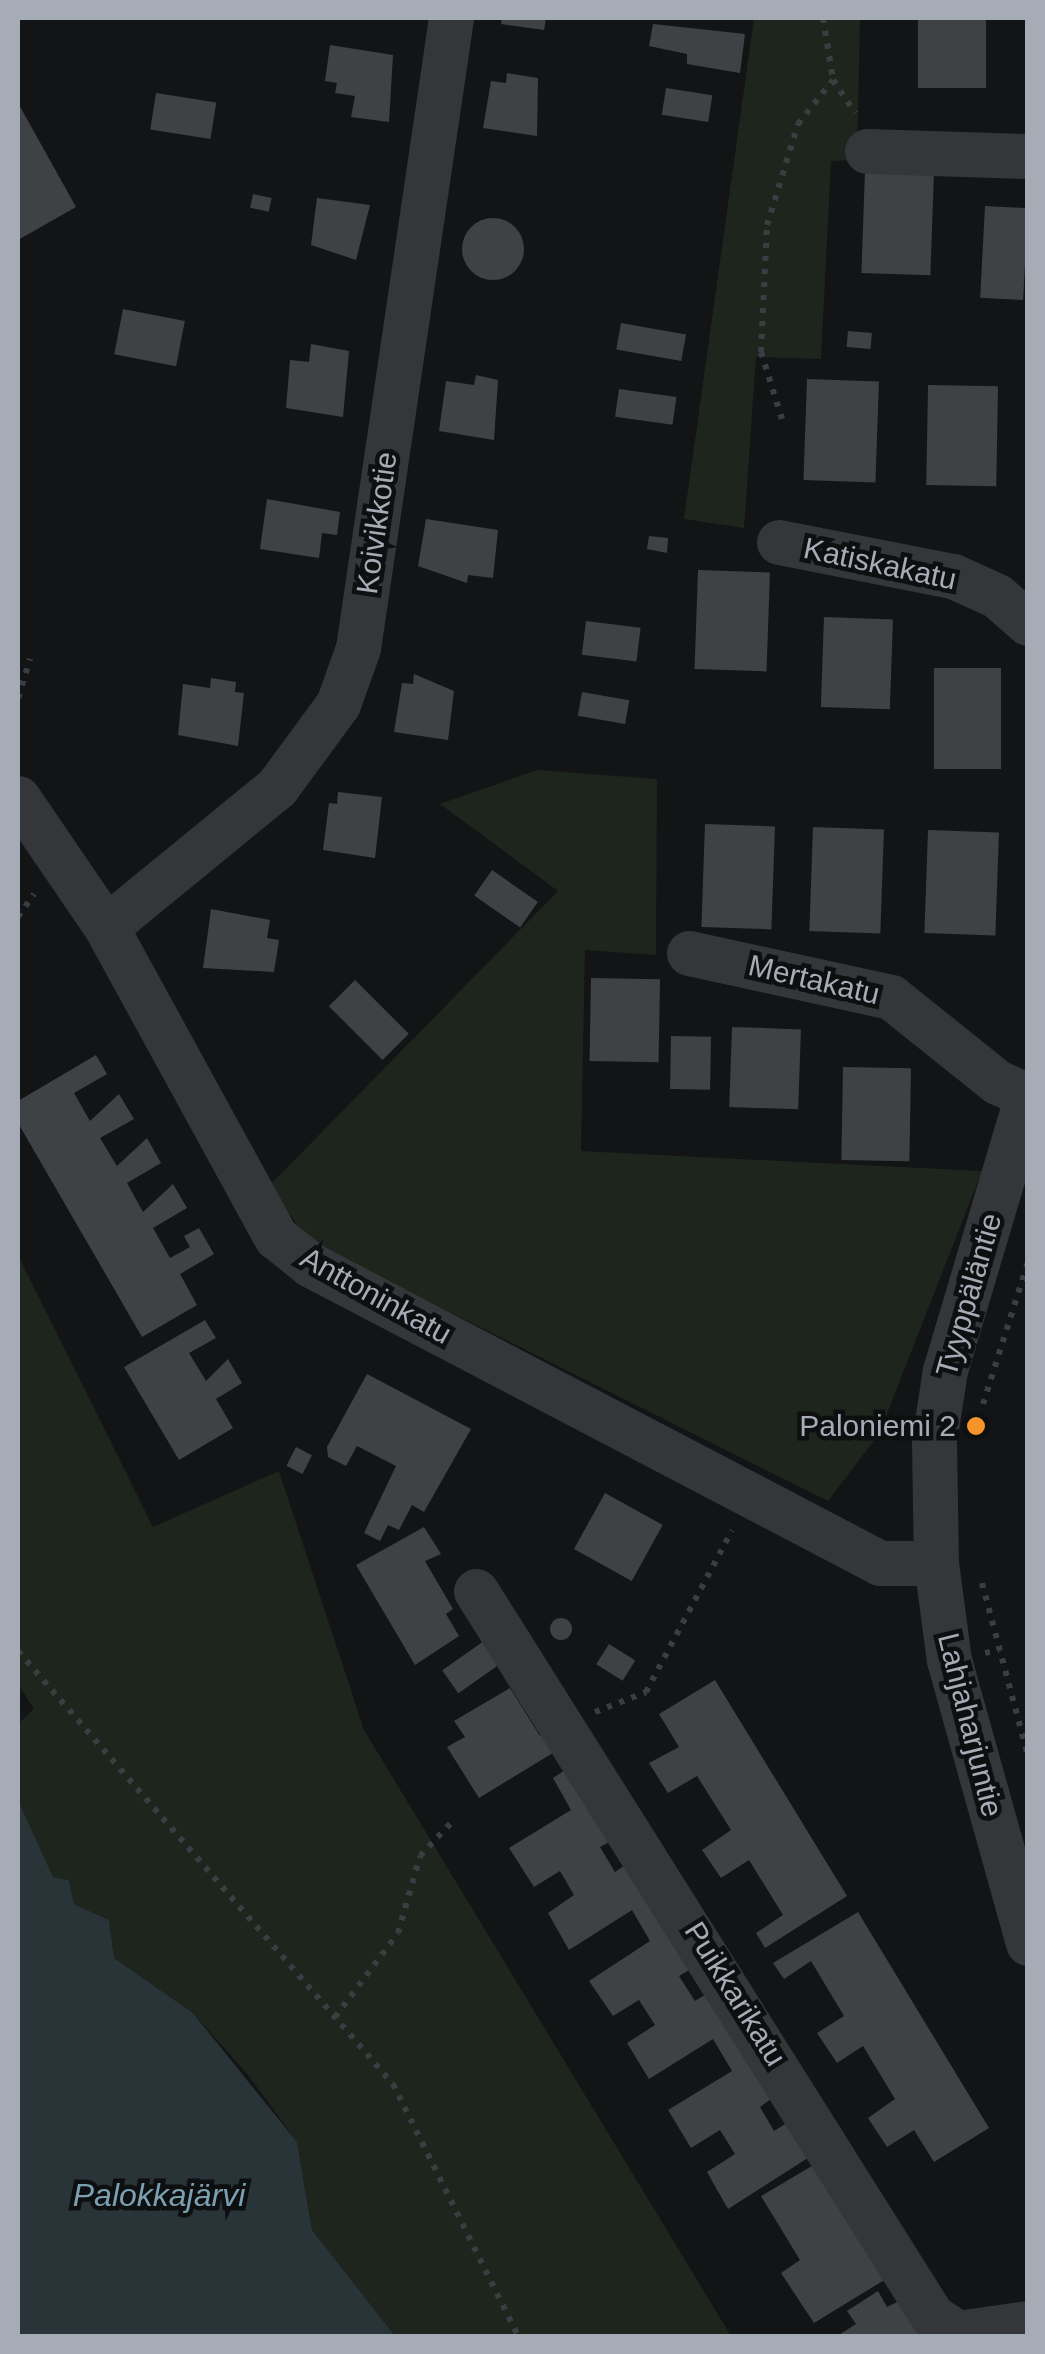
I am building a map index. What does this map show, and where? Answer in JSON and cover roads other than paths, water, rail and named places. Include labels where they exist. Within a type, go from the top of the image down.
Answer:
[{"type":"street","name":"Koivikkotie","points":[[106,927],[278,787],[338,704],[358,648],[452,18]]},
{"type":"street","points":[[874,151],[1028,156]]},
{"type":"street","name":"Katiskakatu","points":[[779,542],[952,576],[997,596],[1028,623]]},
{"type":"street","name":"Anttoninkatu","points":[[18,798],[106,927],[276,1237],[310,1265],[880,1563],[957,1567]]},
{"type":"street","name":"Mertakatu","points":[[689,953],[891,997],[998,1082],[1027,1094]]},
{"type":"street","name":"Tyyppäläntie","points":[[957,1567],[934,1441],[945,1370],[1027,1094]]},
{"type":"street","name":"Lahjaharjuntie","points":[[957,1567],[949,1660],[1028,1943]]},
{"type":"street","name":"Puikkarikatu","points":[[476,1591],[566,1723],[932,2316],[957,2334],[1028,2323]]},
{"type":"water","name":"Palokkajärvi","points":[[18,1800],[53,1877],[69,1880],[74,1904],[109,1920],[114,1958],[193,2013],[297,2142],[312,2230],[395,2336],[18,2336]]},
{"type":"place","name":"Paloniemi 2","points":[[976,1426]]}]
